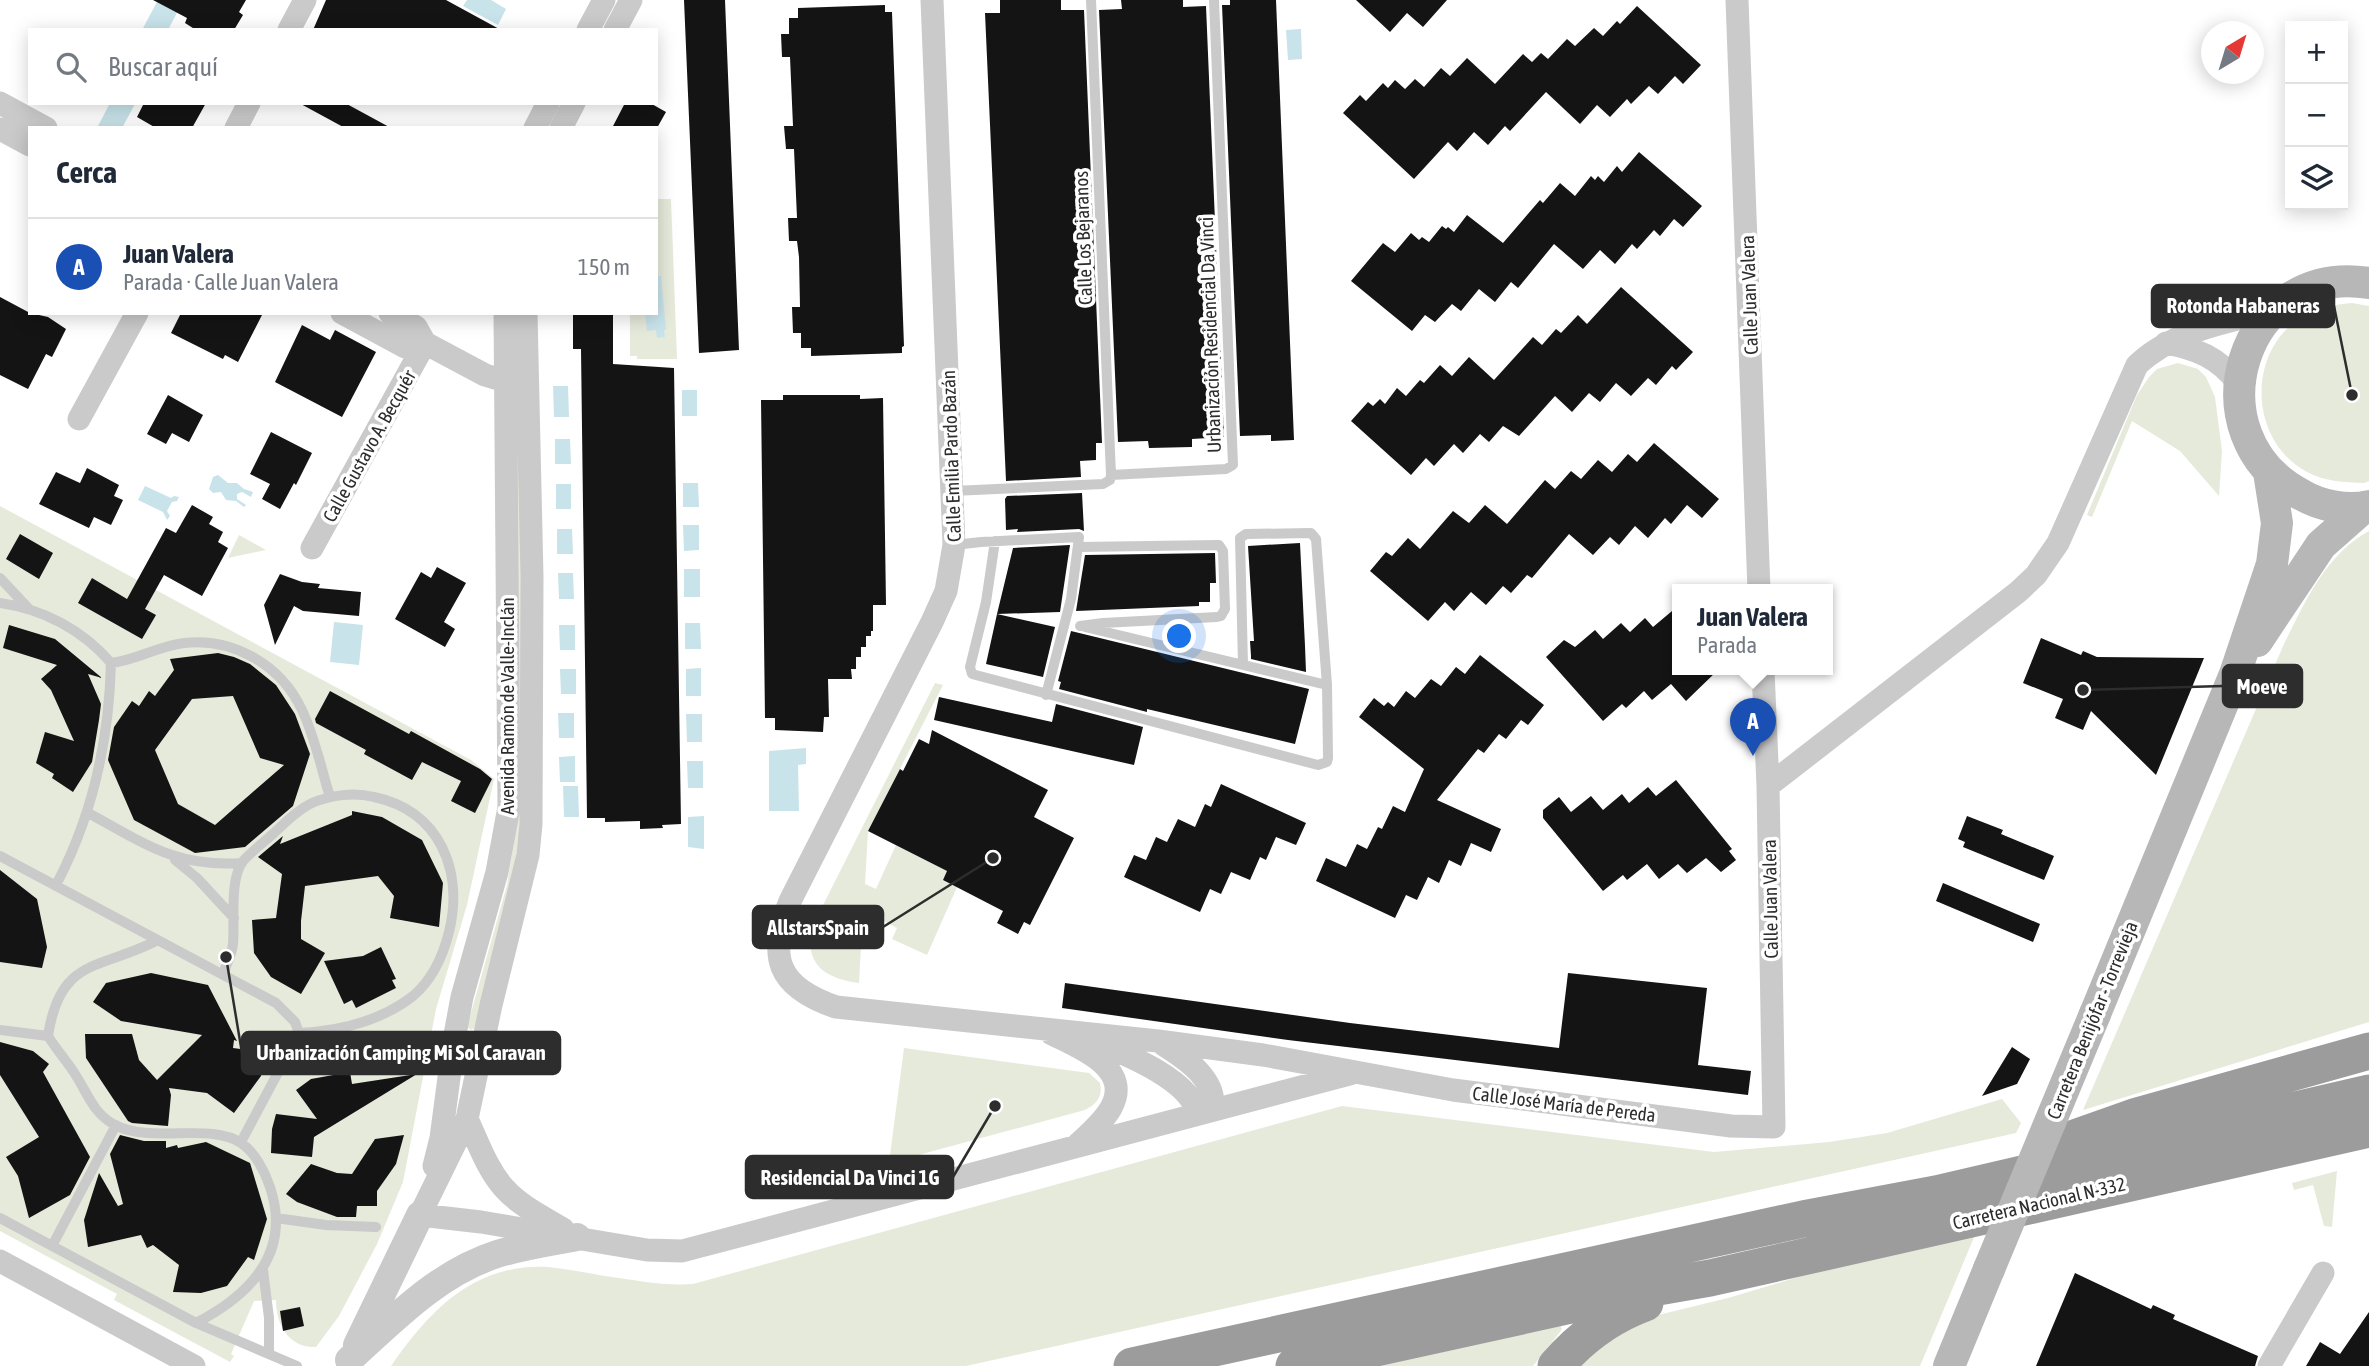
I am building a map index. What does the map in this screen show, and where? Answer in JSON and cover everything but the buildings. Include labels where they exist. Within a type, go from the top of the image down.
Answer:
[{"type":"highway","points":[[1803,1219],[2035,1153],[2137,1116],[2369,1051]]},
{"type":"highway","points":[[1132,1366],[1803,1219],[1936,1194],[2369,1093]]},
{"type":"highway","name":"Carretera Nacional N-332","points":[[1710,1278],[2369,1129]]},
{"type":"highway","points":[[1294,1366],[1635,1291],[1710,1278]]},
{"type":"highway","points":[[1556,1366],[1594,1330],[1624,1310],[1710,1278]]},
{"type":"main road","points":[[2366,279],[2318,286],[2293,297],[2275,310],[2246,350],[2238,383],[2243,428],[2254,452],[2269,472],[2290,489],[2313,501],[2338,507],[2367,507]]},
{"type":"main road","name":"Carretera Benijófar - Torrevieja","points":[[1949,1366],[2235,674],[2272,564],[2276,544],[2276,510],[2269,472]]},
{"type":"main road","name":"Carretera Benijófar - Torrevieja","points":[[2235,674],[2321,545],[2367,507]]},
{"type":"street","points":[[290,28],[305,0]]},
{"type":"street","points":[[589,28],[604,0]]},
{"type":"street","points":[[616,28],[631,0]]},
{"type":"street","name":"Calle Emilia Pardo Bazán","points":[[779,956],[777,940],[790,901],[932,622],[946,591],[954,545],[932,0]]},
{"type":"street","name":"Calle Juan Valera","points":[[1737,0],[1759,584]]},
{"type":"street","points":[[0,103],[42,126]]},
{"type":"street","points":[[237,126],[248,105]]},
{"type":"street","points":[[536,126],[547,105]]},
{"type":"street","points":[[562,126],[573,105]]},
{"type":"street","points":[[0,129],[28,144]]},
{"type":"street","points":[[1768,786],[2018,592],[2036,575],[2058,543],[2137,365],[2152,350],[2192,332],[2275,310]]},
{"type":"street","points":[[79,419],[135,315]]},
{"type":"street","points":[[346,315],[405,347],[425,344],[485,374],[517,381]]},
{"type":"street","points":[[394,315],[416,327],[425,344]]},
{"type":"street","name":"Avenida Ramón de Valle-Inclán","points":[[420,1215],[467,1119],[491,1005],[528,855],[531,824],[532,577],[517,381],[505,315]]},
{"type":"street","name":"Avenida Ramón de Valle-Inclán","points":[[420,1215],[441,1138],[462,997],[497,872],[509,807],[517,381],[526,315]]},
{"type":"street","points":[[2166,343],[2187,347],[2215,358],[2238,383]]},
{"type":"street","name":"Calle Gustavo A. Becquér","points":[[312,548],[425,344]]},
{"type":"street","name":"Calle Juan Valera","points":[[1763,675],[1768,786],[1774,1127]]},
{"type":"street","name":"Calle José María de Pereda","points":[[779,956],[795,987],[812,999],[836,1007],[1158,1041],[1263,1055],[1453,1090],[1731,1126],[1774,1127]]},
{"type":"street","name":"Calle José María de Pereda","points":[[1036,1027],[1089,1053],[1110,1070],[1115,1079],[1116,1099],[1110,1110],[1076,1146]]},
{"type":"street","name":"Calle José María de Pereda","points":[[1065,1030],[1152,1068],[1188,1095],[1205,1112]]},
{"type":"street","name":"Calle José María de Pereda","points":[[1158,1041],[1189,1062],[1206,1081],[1212,1091],[1205,1112]]},
{"type":"street","name":"Calle José María de Pereda","points":[[420,1215],[481,1222],[648,1250],[682,1251],[1356,1072]]},
{"type":"street","name":"Calle José María de Pereda","points":[[467,1119],[485,1159],[503,1188],[534,1212],[577,1237]]},
{"type":"street","points":[[347,1363],[420,1215]]},
{"type":"street","points":[[347,1363],[427,1291],[461,1269],[498,1254],[577,1237]]},
{"type":"street","points":[[0,1261],[194,1366]]},
{"type":"street","points":[[2269,1366],[2323,1273]]},
{"type":"lane","name":"Calle Los Bejaranos","points":[[1091,0],[1111,475]]},
{"type":"lane","name":"Urbanización Residencial Da Vinci","points":[[953,491],[1103,484],[1110,480],[1111,475],[1226,469],[1233,465],[1214,0]]},
{"type":"lane","points":[[995,541],[986,602],[970,671],[976,676],[1318,765],[1327,762],[1328,758],[1327,685],[1316,539],[1311,533],[1246,534],[1240,538],[1243,665]]},
{"type":"lane","points":[[954,545],[1079,537],[1074,584],[1046,695]]},
{"type":"lane","points":[[1079,547],[1219,544],[1223,551],[1225,609],[1224,613],[1217,617],[1080,626]]},
{"type":"lane","points":[[0,578],[29,609]]},
{"type":"lane","points":[[0,603],[29,609],[74,630],[94,645],[111,663],[106,739],[99,776],[79,837],[56,885]]},
{"type":"lane","points":[[1065,623],[1327,685]]},
{"type":"lane","points":[[111,663],[184,643],[221,645],[255,658],[283,681],[302,711],[330,797]]},
{"type":"lane","points":[[223,975],[232,948],[233,897],[242,863],[296,813],[312,803],[349,794],[377,797],[404,808],[420,819],[438,841],[451,867],[454,886],[454,905],[446,945],[438,965],[427,982],[413,995],[370,1019],[323,1032],[299,1033]]},
{"type":"lane","points":[[88,813],[170,856],[197,878],[234,918]]},
{"type":"lane","points":[[0,856],[276,1003],[295,1022],[299,1033],[241,1142]]},
{"type":"lane","points":[[170,856],[199,863],[242,863]]},
{"type":"lane","points":[[158,940],[136,951],[94,964],[75,977],[56,1004],[48,1037],[71,1068],[95,1109],[116,1125],[148,1133],[210,1135],[241,1142],[256,1158],[267,1177],[274,1196],[276,1218],[275,1238],[263,1270],[235,1300],[196,1323]]},
{"type":"lane","points":[[0,1030],[48,1037]]},
{"type":"lane","points":[[52,1246],[116,1125]]},
{"type":"lane","points":[[0,1218],[196,1323],[297,1366]]},
{"type":"lane","points":[[276,1218],[326,1225],[376,1227]]},
{"type":"lane","points":[[263,1270],[269,1318],[269,1353]]},
{"type":"shaded area","points":[[658,199],[671,199],[677,359],[637,359],[637,356],[630,356],[630,315],[658,315]]},
{"type":"shaded area","points":[[2352,303],[2369,306],[2369,481],[2364,483],[2321,478],[2307,472],[2288,458],[2275,441],[2266,421],[2262,399],[2263,377],[2269,356],[2280,337],[2296,321],[2309,313]]},
{"type":"shaded area","points":[[2178,363],[2198,369],[2206,377],[2215,397],[2222,451],[2219,496],[2180,451],[2132,421],[2092,517],[2087,515],[2137,395],[2157,369]]},
{"type":"shaded area","points":[[514,417],[518,418],[524,764],[521,824],[515,865],[475,1028],[471,1030],[467,1027],[507,885],[517,823]]},
{"type":"shaded area","points":[[0,506],[471,760],[494,779],[467,905],[436,1009],[403,1182],[377,1244],[339,1316],[316,1347],[291,1339],[281,1326],[276,1300],[254,1301],[230,1362],[114,1300],[117,1294],[0,1231]]},
{"type":"shaded area","points":[[2369,531],[2369,1022],[2083,1110],[2284,644],[2318,580],[2341,552]]},
{"type":"shaded area","points":[[239,535],[266,550],[228,558]]},
{"type":"shaded area","points":[[935,683],[943,685],[868,831],[865,884],[876,889],[896,845],[947,871],[943,880],[957,887],[927,955],[892,939],[897,928],[863,910],[859,983],[847,981],[827,973],[814,960],[810,940],[812,927]]},
{"type":"shaded area","points":[[904,1048],[1089,1073],[1100,1083],[1100,1096],[1085,1110],[889,1163]]},
{"type":"shaded area","points":[[2002,1099],[2021,1123],[2016,1133],[966,1366],[391,1366],[438,1309],[476,1282],[498,1273],[522,1268],[548,1267],[652,1283],[693,1284],[1342,1106],[1714,1152],[1829,1142],[1887,1133]]},
{"type":"shaded area","points":[[2337,1171],[2332,1227],[2324,1226],[2313,1185],[2294,1190],[2292,1183]]},
{"type":"shaded area","points":[[1980,1223],[1920,1366],[1573,1366],[1650,1317],[1728,1298]]},
{"type":"shaded area","points":[[1560,1325],[1562,1329],[1533,1366],[1367,1366]]},
{"type":"water","points":[[158,0],[180,7],[169,28],[143,28]]},
{"type":"water","points":[[467,0],[491,0],[506,9],[498,25],[463,6]]},
{"type":"water","points":[[1301,29],[1302,59],[1288,60],[1286,30]]},
{"type":"water","points":[[109,105],[134,105],[123,126],[98,126]]},
{"type":"water","points":[[658,276],[661,276],[665,337],[657,338],[656,330],[647,331],[645,315],[658,315]]},
{"type":"water","points":[[553,386],[568,386],[569,417],[554,417]]},
{"type":"water","points":[[682,390],[697,390],[697,416],[682,416]]},
{"type":"water","points":[[555,439],[570,439],[571,464],[555,464]]},
{"type":"water","points":[[218,475],[228,483],[237,483],[253,492],[251,497],[242,492],[237,494],[237,499],[246,505],[244,507],[236,501],[226,500],[221,492],[213,493],[209,489],[213,477]]},
{"type":"water","points":[[683,483],[698,483],[699,507],[683,507]]},
{"type":"water","points":[[556,484],[571,484],[571,509],[556,509]]},
{"type":"water","points":[[145,486],[171,498],[179,497],[167,511],[170,516],[167,520],[163,512],[138,500]]},
{"type":"water","points":[[683,525],[699,525],[699,550],[684,551]]},
{"type":"water","points":[[557,529],[572,529],[573,554],[557,554]]},
{"type":"water","points":[[684,569],[700,569],[700,597],[684,597]]},
{"type":"water","points":[[558,573],[573,573],[574,599],[559,599]]},
{"type":"water","points":[[334,622],[363,625],[359,665],[330,662]]},
{"type":"water","points":[[685,623],[700,623],[701,649],[685,649]]},
{"type":"water","points":[[559,625],[575,625],[575,650],[560,650]]},
{"type":"water","points":[[701,668],[701,696],[686,696],[686,669]]},
{"type":"water","points":[[560,669],[576,669],[576,694],[561,694]]},
{"type":"water","points":[[558,713],[574,713],[574,738],[559,738]]},
{"type":"water","points":[[686,714],[702,714],[702,742],[687,742]]},
{"type":"water","points":[[806,748],[806,764],[798,765],[799,811],[769,811],[769,751]]},
{"type":"water","points":[[575,756],[575,782],[560,782],[559,757]]},
{"type":"water","points":[[687,761],[703,761],[703,788],[688,788]]},
{"type":"water","points":[[563,786],[578,786],[579,817],[564,817]]},
{"type":"water","points":[[704,816],[704,849],[688,847],[688,817]]},
{"type":"place","name":"Rotonda Habaneras","points":[[2352,395]]},
{"type":"place","name":"Moeve","points":[[2083,690]]},
{"type":"place","name":"Juan Valera","points":[[1753,756]]},
{"type":"place","name":"AllstarsSpain","points":[[993,858]]},
{"type":"place","name":"Urbanización Camping Mi Sol Caravan","points":[[226,957]]},
{"type":"place","name":"Residencial Da Vinci 1G","points":[[995,1106]]}]
